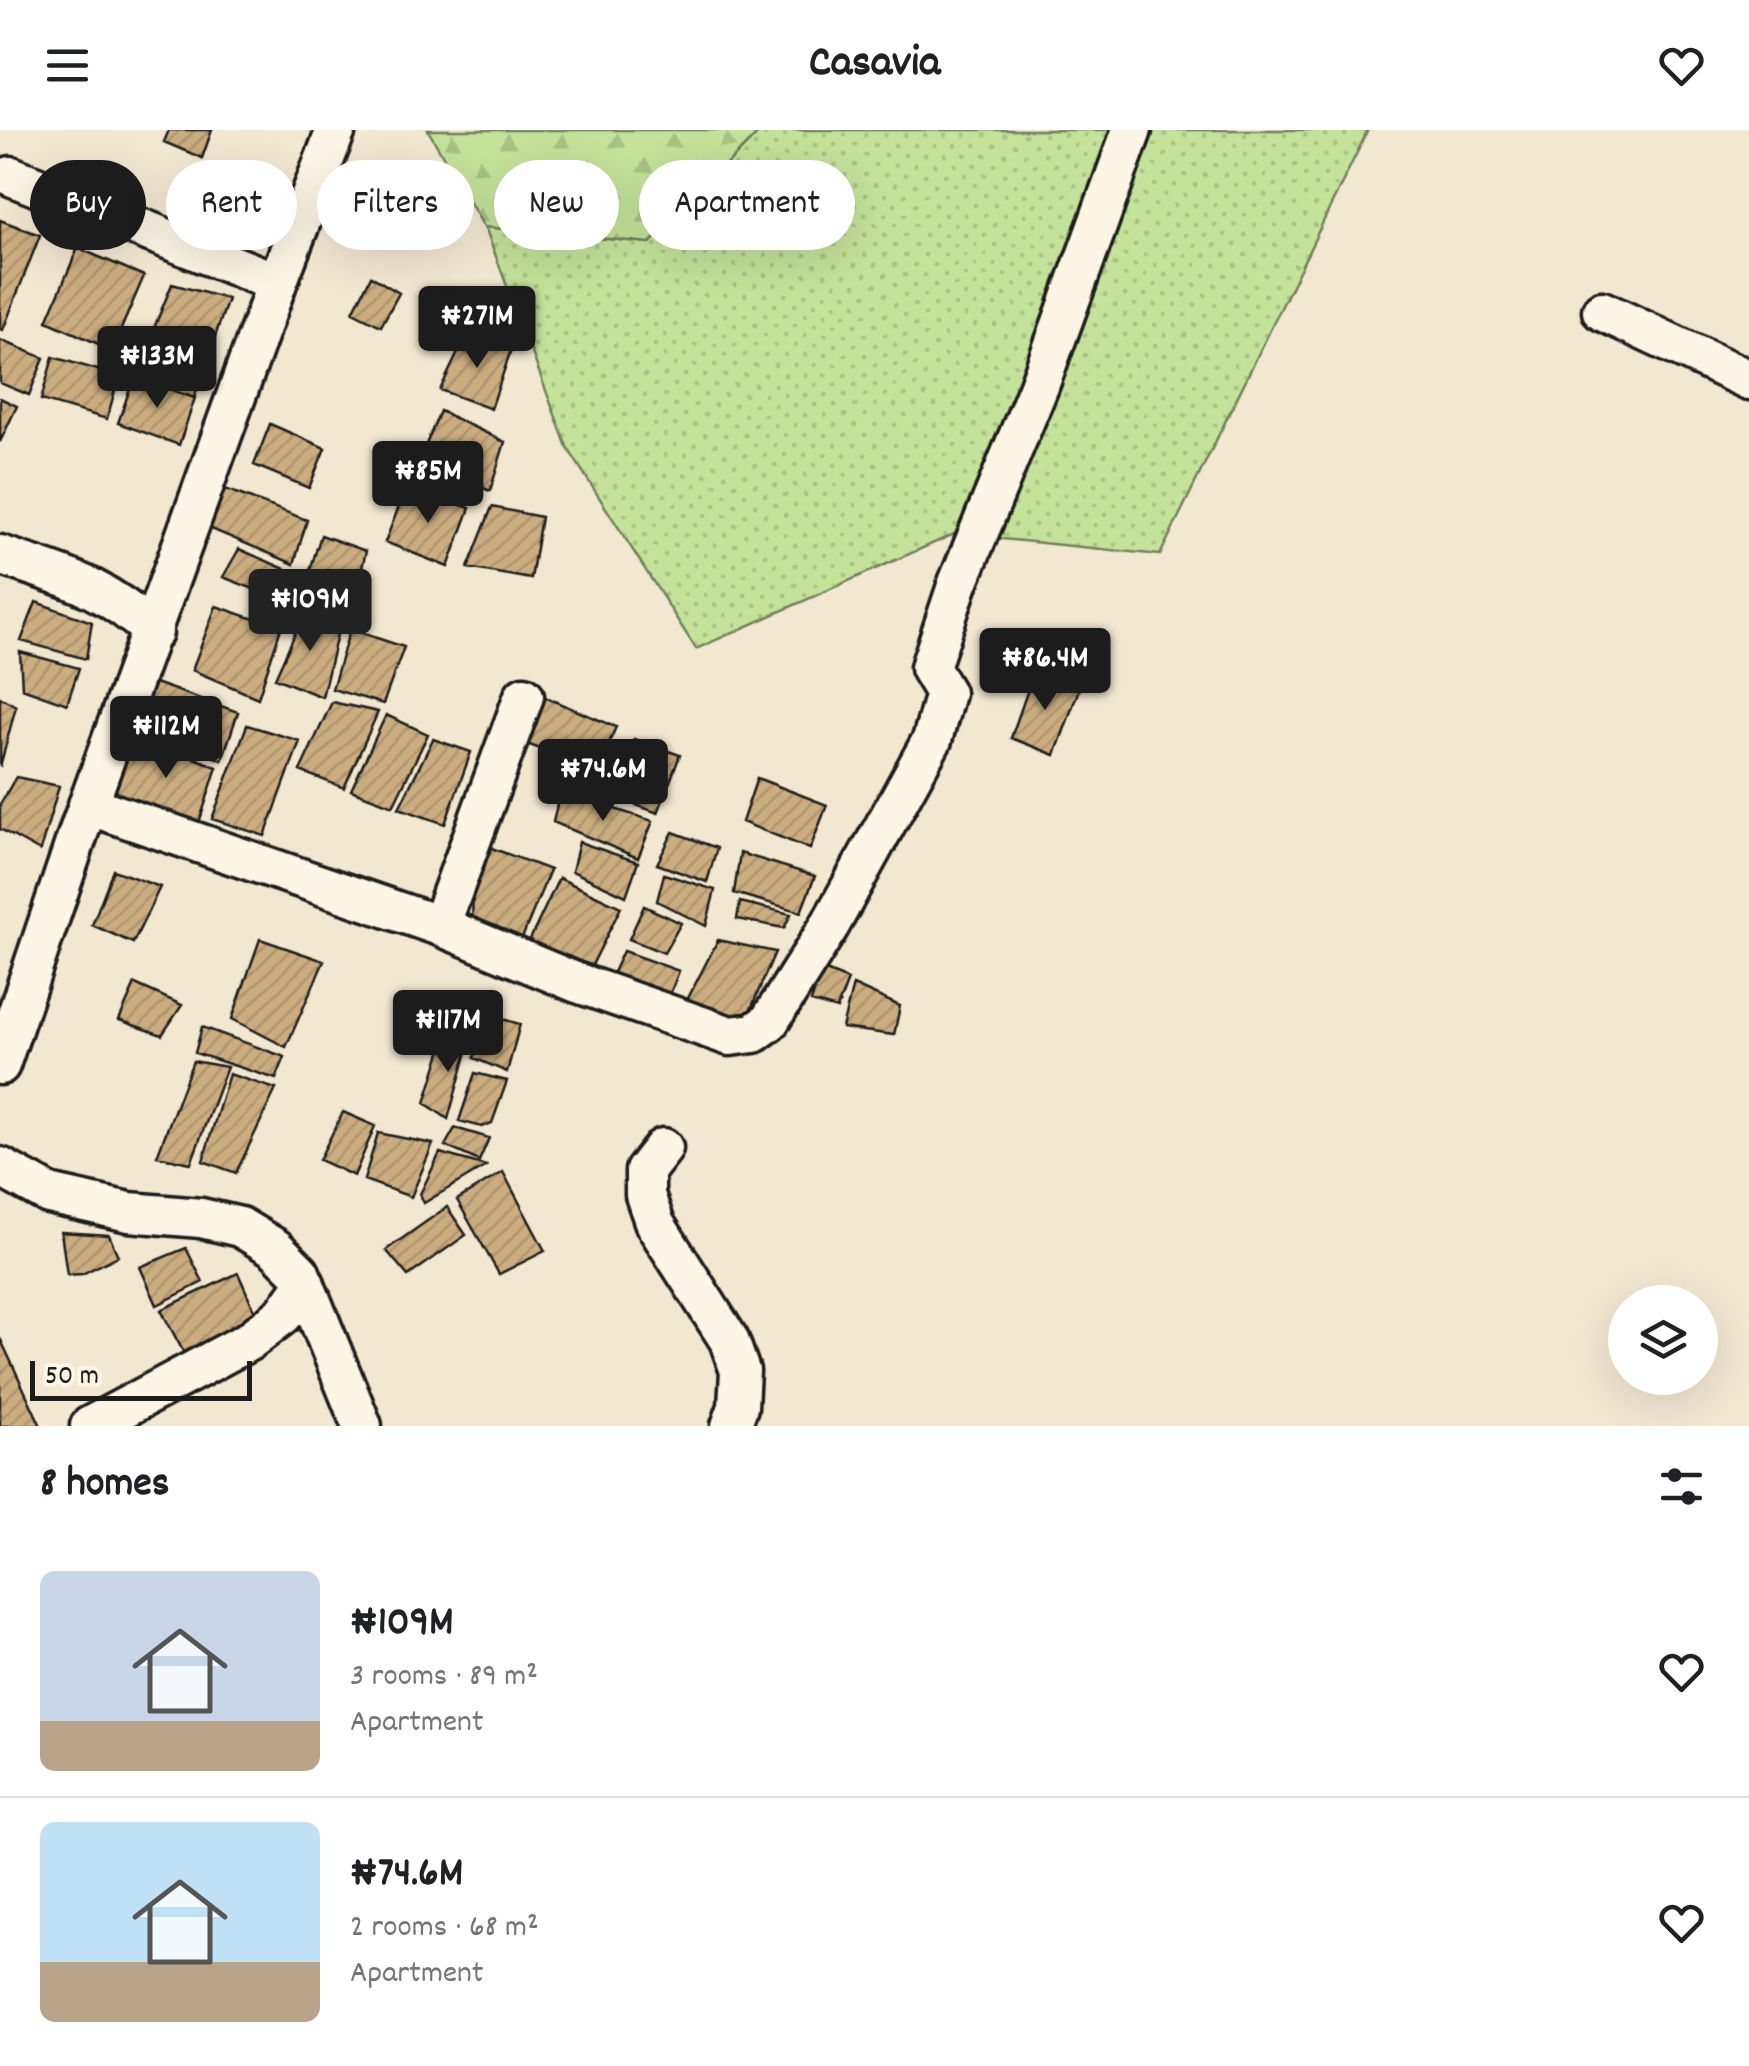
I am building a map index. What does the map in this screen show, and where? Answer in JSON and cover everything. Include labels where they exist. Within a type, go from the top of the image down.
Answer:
[{"type":"street","points":[[0,1066],[88,806],[336,130]]},
{"type":"street","points":[[88,806],[440,926],[575,982],[730,1036],[754,1033],[770,1022],[830,925],[932,740],[945,692],[930,668],[958,582],[1039,386],[1132,130]]},
{"type":"street","points":[[11,176],[277,283]]},
{"type":"street","points":[[1602,312],[1749,380]]},
{"type":"street","points":[[0,555],[94,587],[130,611],[152,632]]},
{"type":"street","points":[[440,926],[524,696]]},
{"type":"street","points":[[663,1148],[645,1172],[645,1195],[655,1224],[729,1340],[740,1372],[738,1408],[731,1426]]},
{"type":"street","points":[[0,1166],[48,1194],[128,1212],[201,1218],[240,1228],[275,1248],[300,1272],[362,1426]]},
{"type":"street","points":[[90,1426],[249,1341],[283,1315],[305,1284]]},
{"type":"green space","points":[[428,130],[761,130],[732,160],[639,160],[639,242],[619,240],[619,160],[494,160],[494,228],[484,227],[474,210],[474,160],[445,160]]},
{"type":"green space","points":[[761,130],[1368,130],[1160,555],[954,534],[696,649],[567,447],[485,227],[494,228],[494,250],[619,250],[619,240],[639,242],[639,250],[855,250],[855,160],[732,160]]},
{"type":"building","points":[[169,130],[212,130],[202,158],[164,142]]},
{"type":"building","points":[[0,220],[30,231],[30,250],[34,250],[3,330]]},
{"type":"building","points":[[77,250],[144,276],[112,350],[47,321]]},
{"type":"building","points":[[371,276],[399,293],[381,326],[353,312]]},
{"type":"building","points":[[172,284],[228,299],[194,398],[134,377]]},
{"type":"building","points":[[468,332],[511,350],[491,409],[440,390]]},
{"type":"building","points":[[0,340],[44,358],[29,395],[0,383]]},
{"type":"building","points":[[53,357],[119,376],[107,419],[41,400]]},
{"type":"building","points":[[134,377],[195,398],[179,445],[118,423]]},
{"type":"building","points":[[0,398],[17,406],[0,442]]},
{"type":"building","points":[[440,411],[505,442],[490,491],[420,459]]},
{"type":"building","points":[[270,424],[325,448],[309,488],[254,465]]},
{"type":"building","points":[[407,486],[470,508],[448,567],[385,542]]},
{"type":"building","points":[[220,487],[307,520],[294,564],[209,528]]},
{"type":"building","points":[[492,507],[541,517],[531,579],[468,568]]},
{"type":"building","points":[[321,535],[366,551],[351,614],[302,596]]},
{"type":"building","points":[[239,549],[285,569],[274,597],[223,577]]},
{"type":"building","points":[[36,602],[92,622],[86,659],[21,641]]},
{"type":"building","points":[[216,606],[281,628],[258,698],[192,670]]},
{"type":"building","points":[[305,611],[340,622],[322,697],[275,678]]},
{"type":"building","points":[[350,629],[404,647],[383,704],[332,689]]},
{"type":"building","points":[[20,652],[79,668],[67,704],[22,688]]},
{"type":"building","points":[[1034,672],[1079,689],[1055,755],[1011,738]]},
{"type":"building","points":[[149,681],[238,712],[222,760],[134,724]]},
{"type":"building","points":[[540,695],[616,727],[597,770],[524,743]]},
{"type":"building","points":[[0,697],[16,706],[0,767]]},
{"type":"building","points":[[332,702],[378,712],[344,788],[300,771]]},
{"type":"building","points":[[386,715],[428,734],[393,806],[351,790]]},
{"type":"building","points":[[247,725],[300,741],[265,836],[212,819]]},
{"type":"building","points":[[133,733],[217,767],[196,832],[115,791]]},
{"type":"building","points":[[433,739],[471,752],[445,824],[399,808]]},
{"type":"building","points":[[634,739],[680,755],[658,813],[611,796]]},
{"type":"building","points":[[16,777],[59,786],[40,851],[0,829],[0,804]]},
{"type":"building","points":[[757,778],[827,805],[810,849],[742,822]]},
{"type":"building","points":[[560,792],[653,821],[638,858],[553,822]]},
{"type":"building","points":[[673,832],[717,848],[707,882],[657,864]]},
{"type":"building","points":[[579,842],[638,862],[626,896],[572,871]]},
{"type":"building","points":[[489,847],[550,870],[518,948],[472,923],[473,892]]},
{"type":"building","points":[[740,853],[815,876],[801,912],[734,893]]},
{"type":"building","points":[[113,870],[160,887],[133,943],[92,925]]},
{"type":"building","points":[[664,874],[715,890],[706,926],[657,901]]},
{"type":"building","points":[[559,878],[621,907],[586,977],[527,946]]},
{"type":"building","points":[[740,902],[791,914],[784,928],[737,919]]},
{"type":"building","points":[[644,906],[681,923],[664,953],[629,939]]},
{"type":"building","points":[[260,939],[324,961],[286,1047],[232,1019]]},
{"type":"building","points":[[718,940],[775,952],[745,1023],[684,1006]]},
{"type":"building","points":[[623,951],[679,971],[665,1007],[607,985]]},
{"type":"building","points":[[821,969],[848,980],[837,1009],[811,1002]]},
{"type":"building","points":[[135,984],[182,1005],[162,1035],[119,1020]]},
{"type":"building","points":[[853,985],[900,1006],[894,1035],[842,1028]]},
{"type":"building","points":[[488,1015],[520,1024],[507,1072],[474,1058]]},
{"type":"building","points":[[202,1027],[285,1057],[276,1079],[195,1053]]},
{"type":"building","points":[[447,1033],[470,1041],[448,1119],[425,1103]]},
{"type":"building","points":[[193,1061],[227,1067],[191,1163],[157,1156]]},
{"type":"building","points":[[475,1073],[507,1081],[492,1123],[482,1127],[459,1121]]},
{"type":"building","points":[[229,1074],[276,1089],[236,1173],[203,1161]]},
{"type":"building","points":[[343,1112],[375,1126],[354,1176],[319,1160]]},
{"type":"building","points":[[455,1128],[489,1138],[479,1161],[445,1146]]},
{"type":"building","points":[[378,1133],[433,1144],[411,1197],[364,1180]]},
{"type":"building","points":[[440,1153],[486,1166],[424,1203],[420,1194]]},
{"type":"building","points":[[503,1172],[545,1251],[499,1274],[457,1200]]},
{"type":"building","points":[[447,1207],[466,1235],[408,1276],[386,1250]]},
{"type":"building","points":[[61,1232],[109,1235],[118,1256],[82,1274],[67,1275]]},
{"type":"building","points":[[186,1248],[203,1282],[157,1305],[140,1267]]},
{"type":"building","points":[[238,1273],[257,1316],[184,1353],[161,1310]]},
{"type":"building","points":[[0,1338],[41,1426],[0,1426]]}]
